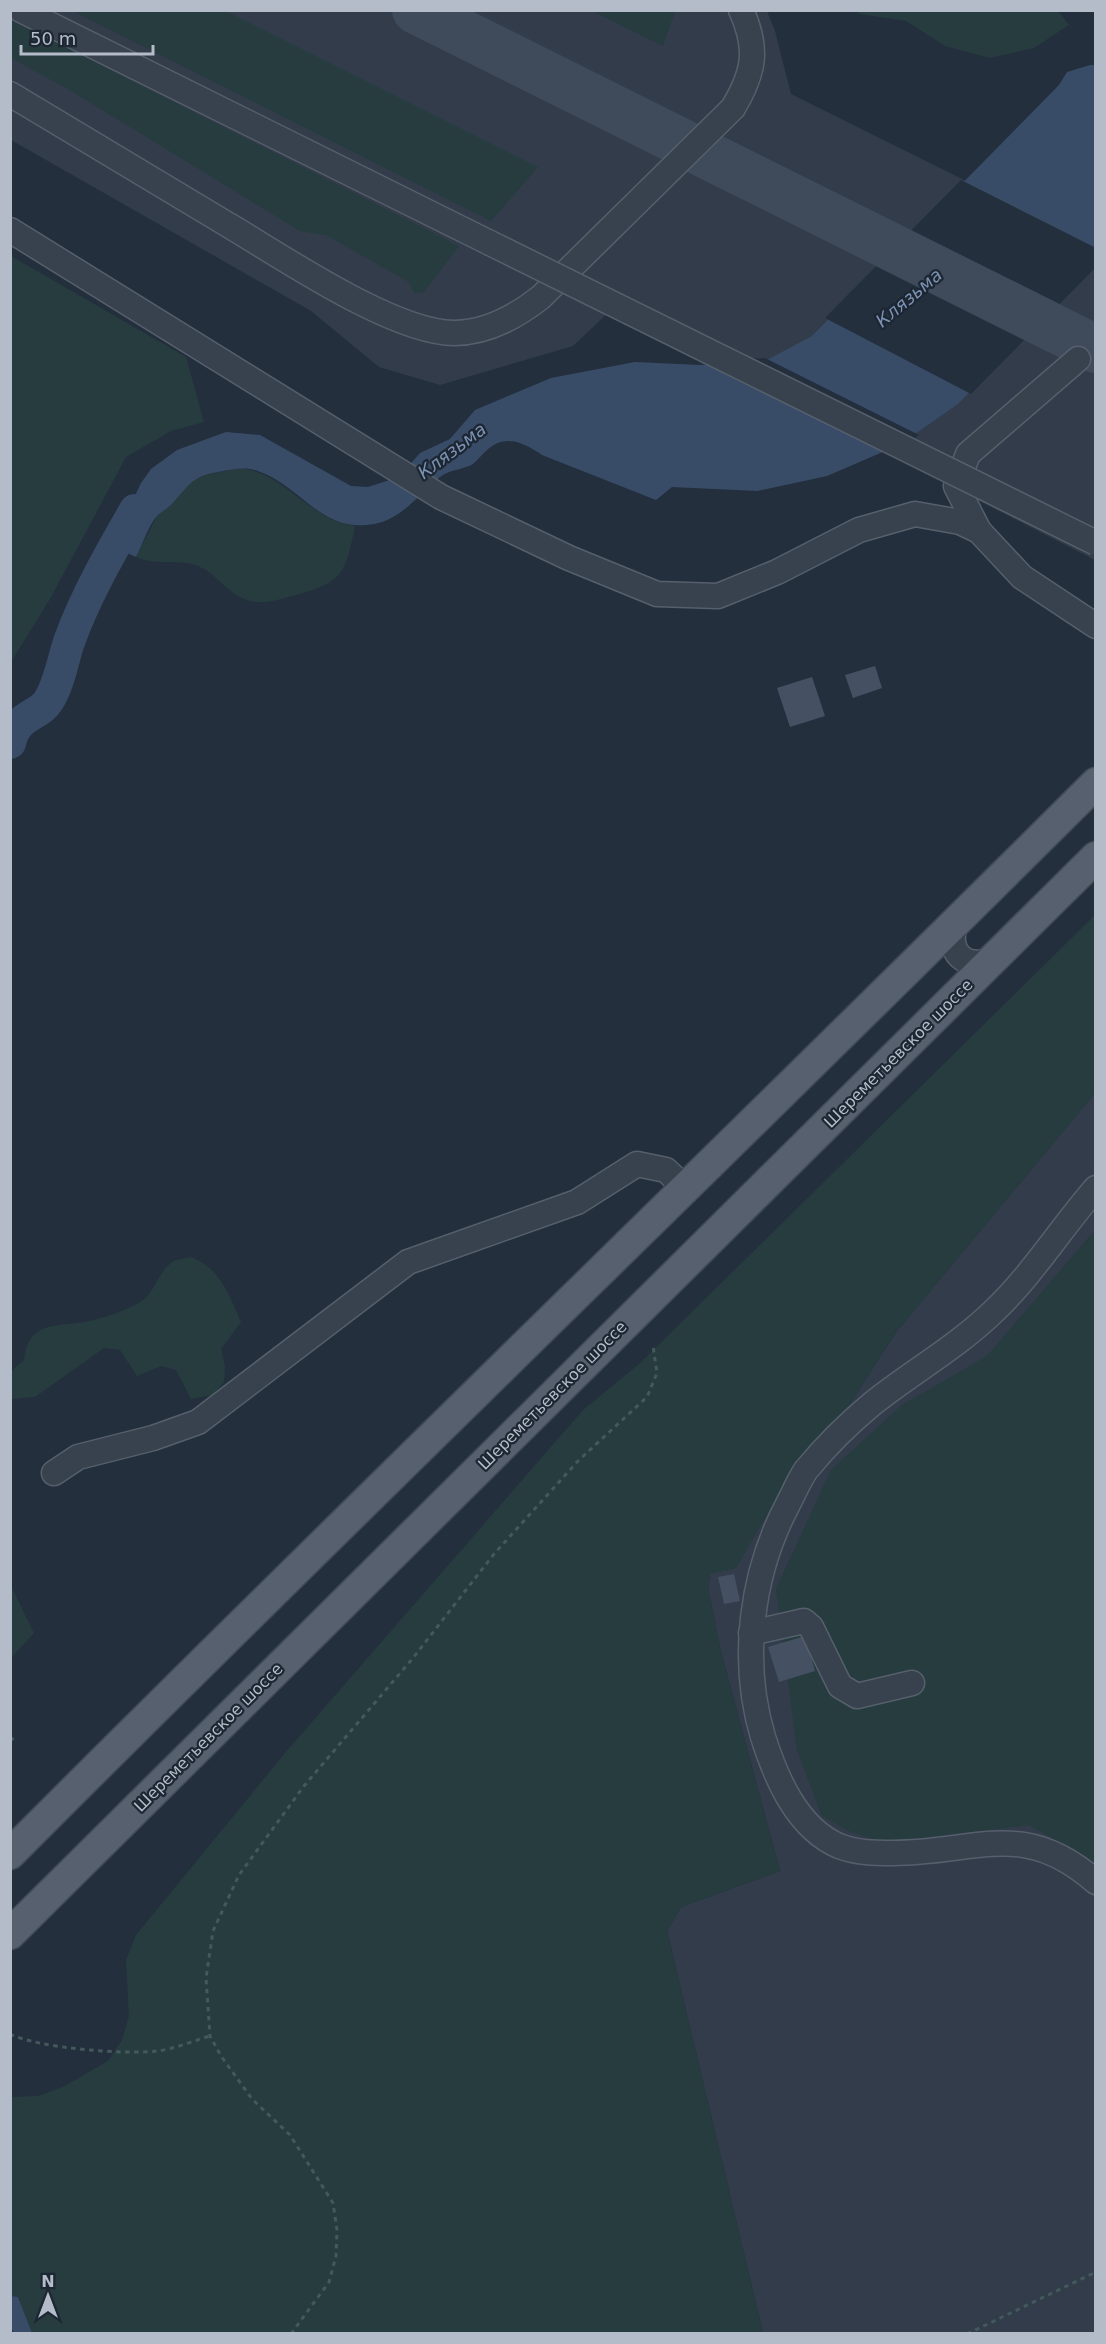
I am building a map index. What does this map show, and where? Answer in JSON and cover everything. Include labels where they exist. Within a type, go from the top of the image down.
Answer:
[{"type":"main road","points":[[10,1854],[232,1632],[1095,783]]},
{"type":"main road","name":"Шереметьевское шоссе","points":[[10,1934],[1095,857]]},
{"type":"street","points":[[21,10],[1095,543]]},
{"type":"street","points":[[10,94],[340,290],[376,309],[423,328],[455,333],[490,326],[518,313],[542,297],[733,108],[747,84],[751,64],[752,44],[749,28],[741,10]]},
{"type":"street","points":[[10,230],[441,497],[569,558],[657,594],[718,596],[777,572],[859,530],[915,514],[960,522],[980,531]]},
{"type":"street","points":[[1078,359],[968,454],[956,486],[980,531],[1022,577],[1095,626]]},
{"type":"street","points":[[958,920],[952,930],[952,942],[957,953],[966,961],[977,964],[988,962],[998,955]]},
{"type":"street","points":[[54,1473],[78,1457],[153,1438],[198,1422],[408,1262],[577,1202],[637,1164],[666,1170],[685,1188]]},
{"type":"street","points":[[1095,1188],[995,1311],[963,1338],[871,1405],[805,1472],[772,1534],[761,1567],[751,1633],[753,1676],[759,1722],[772,1765],[792,1803],[817,1833],[840,1846],[867,1853],[909,1853],[988,1843],[1043,1847],[1095,1882]]},
{"type":"street","points":[[751,1633],[804,1621],[811,1627],[840,1686],[857,1696],[912,1683]]},
{"type":"path","points":[[291,2334],[329,2282],[336,2256],[337,2230],[333,2203],[290,2135],[252,2099],[221,2056],[210,2036],[206,1978],[213,1931],[239,1875],[304,1786],[413,1658],[494,1554],[578,1461],[647,1397],[657,1373],[653,1346]]},
{"type":"path","points":[[10,1741],[15,1737]]},
{"type":"path","points":[[10,2034],[77,2049],[157,2051],[210,2036]]},
{"type":"path","points":[[967,2334],[1095,2272]]},
{"type":"shaded area","points":[[11,11],[767,11],[775,31],[791,94],[1095,245],[1095,560],[609,312],[573,346],[440,385],[379,367],[311,311],[11,140]]},
{"type":"shaded area","points":[[1095,1093],[1095,2333],[763,2333],[667,1931],[681,1907],[780,1871],[721,1652],[708,1587],[710,1574],[766,1514],[788,1479],[851,1402],[896,1332]]},
{"type":"green space","points":[[73,11],[226,11],[538,167],[491,221]]},
{"type":"green space","points":[[592,11],[675,11],[663,46]]},
{"type":"green space","points":[[855,11],[1058,11],[1069,25],[1034,48],[990,58],[945,46],[906,21],[860,14]]},
{"type":"green space","points":[[11,20],[459,246],[424,292],[414,293],[409,282],[326,235],[300,231],[68,89],[11,58]]},
{"type":"green space","points":[[11,256],[186,357],[204,422],[171,431],[126,457],[50,599],[11,662]]},
{"type":"green space","points":[[240,468],[271,478],[325,516],[355,526],[348,556],[338,575],[322,587],[264,602],[240,597],[209,572],[195,565],[143,560],[136,557],[157,516],[170,506],[191,481],[206,475]]},
{"type":"green space","points":[[1095,915],[1095,1093],[896,1332],[851,1402],[788,1479],[736,1568],[710,1574],[708,1587],[721,1652],[780,1871],[681,1907],[667,1931],[763,2333],[32,2333],[18,2297],[11,2296],[11,2097],[38,2096],[63,2087],[108,2061],[122,2040],[129,2016],[126,1960],[136,1935],[285,1753],[583,1410],[639,1364]]},
{"type":"green space","points":[[1095,1230],[1095,1863],[1029,1825],[885,1843],[849,1831],[822,1816],[797,1750],[776,1589],[831,1470],[902,1405],[987,1356]]},
{"type":"green space","points":[[190,1257],[216,1275],[228,1292],[241,1322],[221,1349],[225,1366],[224,1382],[213,1395],[191,1399],[176,1370],[161,1366],[137,1376],[120,1350],[104,1348],[35,1397],[12,1399],[11,1371],[24,1360],[27,1347],[38,1331],[101,1318],[132,1307],[148,1295],[172,1262]]},
{"type":"green space","points":[[11,1586],[34,1633],[10,1658]]},
{"type":"water","points":[[1095,65],[1095,263],[958,404],[899,445],[827,476],[757,491],[672,487],[656,500],[542,455],[521,443],[500,442],[493,445],[471,465],[443,475],[393,517],[374,524],[356,525],[326,516],[287,487],[258,471],[233,469],[209,474],[191,483],[154,520],[136,557],[105,543],[115,525],[127,513],[141,483],[151,469],[177,450],[226,432],[260,435],[351,486],[368,487],[399,477],[420,453],[450,439],[475,410],[551,378],[635,362],[700,365],[765,361],[812,336],[1059,85],[1067,72]]},
{"type":"water","points":[[11,2296],[18,2297],[32,2333],[14,2333],[11,2328]]},
{"type":"pier","points":[[961,180],[1096,248],[1096,267],[971,394],[825,318]]},
{"type":"pier","points":[[765,358],[919,435],[901,448],[715,361]]},
{"type":"building","points":[[875,666],[882,688],[853,698],[845,675]]},
{"type":"building","points":[[812,677],[825,716],[790,727],[777,688]]},
{"type":"building","points":[[734,1574],[740,1601],[724,1604],[718,1577]]},
{"type":"building","points":[[805,1636],[815,1671],[779,1682],[768,1647]]},
{"type":"waterway","name":"Клязьма","points":[[10,743],[17,726],[45,706],[53,693],[70,639],[84,605],[135,510]]},
{"type":"taxiway","points":[[416,10],[1096,349]]}]
